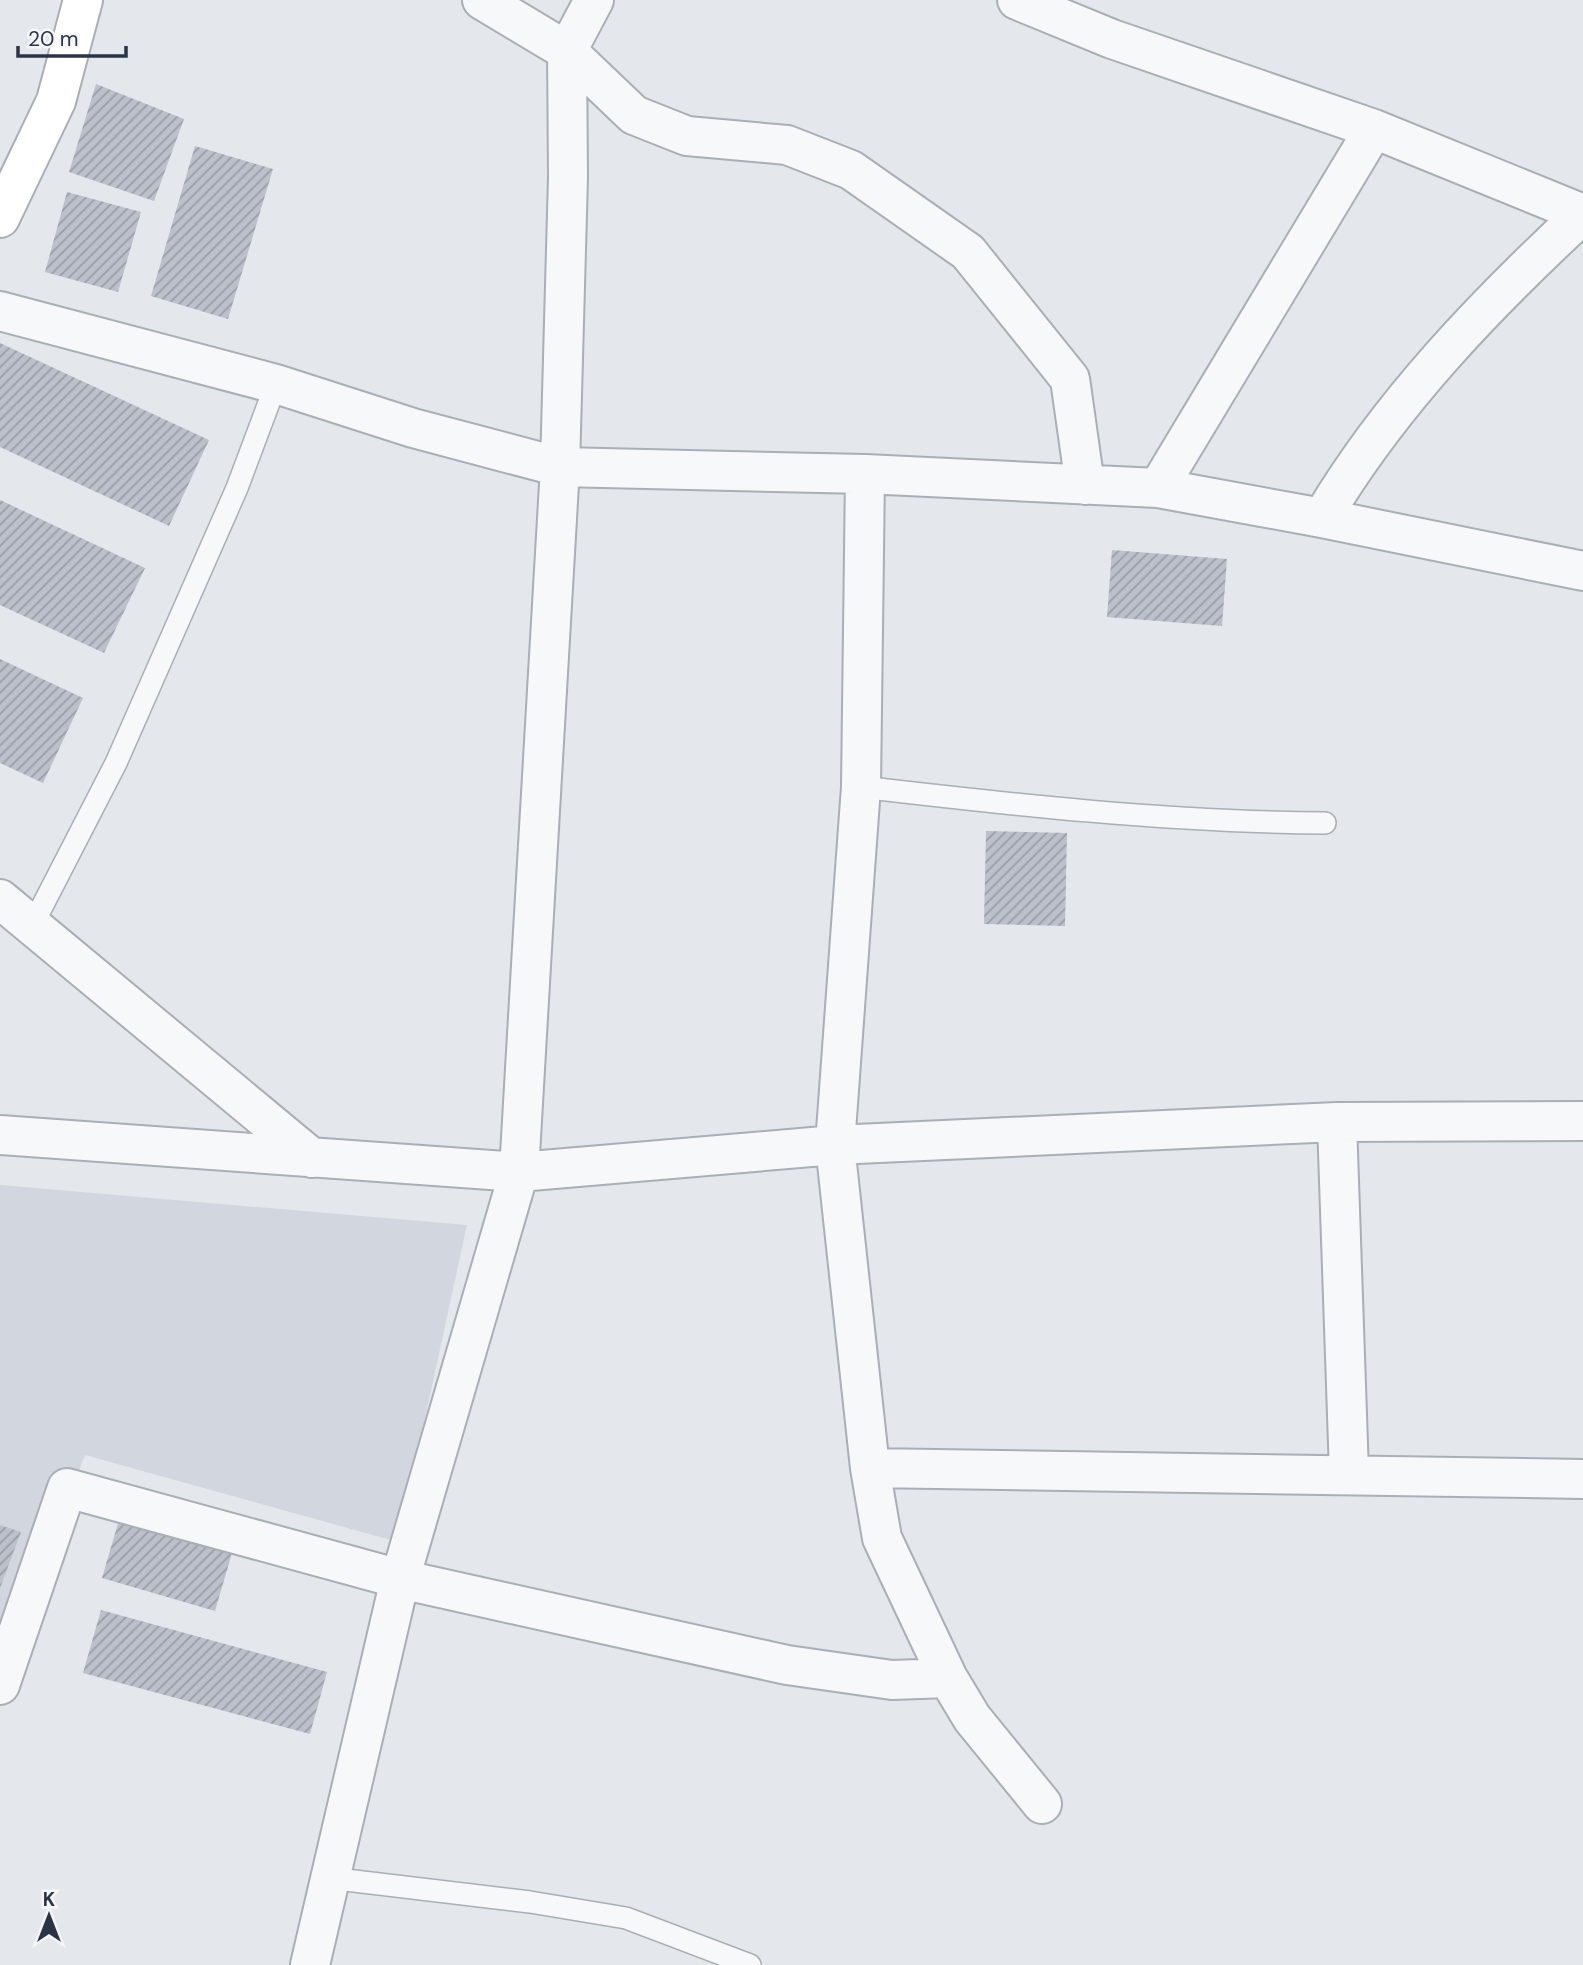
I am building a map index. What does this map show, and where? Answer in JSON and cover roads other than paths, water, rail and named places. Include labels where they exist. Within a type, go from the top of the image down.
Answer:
[{"type":"main road","points":[[0,218],[56,101],[83,0]]},
{"type":"street","points":[[481,0],[567,51],[634,115],[687,136],[788,145],[850,170],[968,252],[1070,379],[1085,485]]},
{"type":"street","points":[[310,1965],[400,1579],[519,1172],[560,467],[568,177],[567,51],[594,0]]},
{"type":"street","points":[[1017,0],[1112,39],[1374,129],[1583,214],[1540,254],[1396,411],[1362,456],[1322,517]]},
{"type":"street","points":[[1158,488],[1374,129]]},
{"type":"street","points":[[0,311],[276,384],[413,428],[560,467],[865,474],[1158,488],[1322,517],[1583,571]]},
{"type":"street","points":[[865,474],[861,787],[835,1145],[870,1468],[882,1538],[948,1678],[972,1718],[1042,1804]]},
{"type":"street","points":[[0,899],[312,1158]]},
{"type":"street","points":[[0,1135],[519,1172],[835,1145],[1336,1122],[1583,1121]]},
{"type":"street","points":[[1336,1122],[1349,1474]]},
{"type":"street","points":[[870,1468],[1583,1479]]},
{"type":"street","points":[[0,1685],[67,1488],[400,1579],[787,1665],[892,1680],[948,1678]]},
{"type":"lane","points":[[32,928],[117,763],[237,488],[276,384]]},
{"type":"lane","points":[[861,787],[998,803],[1160,816],[1248,822],[1325,823]]},
{"type":"lane","points":[[329,1878],[530,1902],[626,1918],[750,1965]]}]
